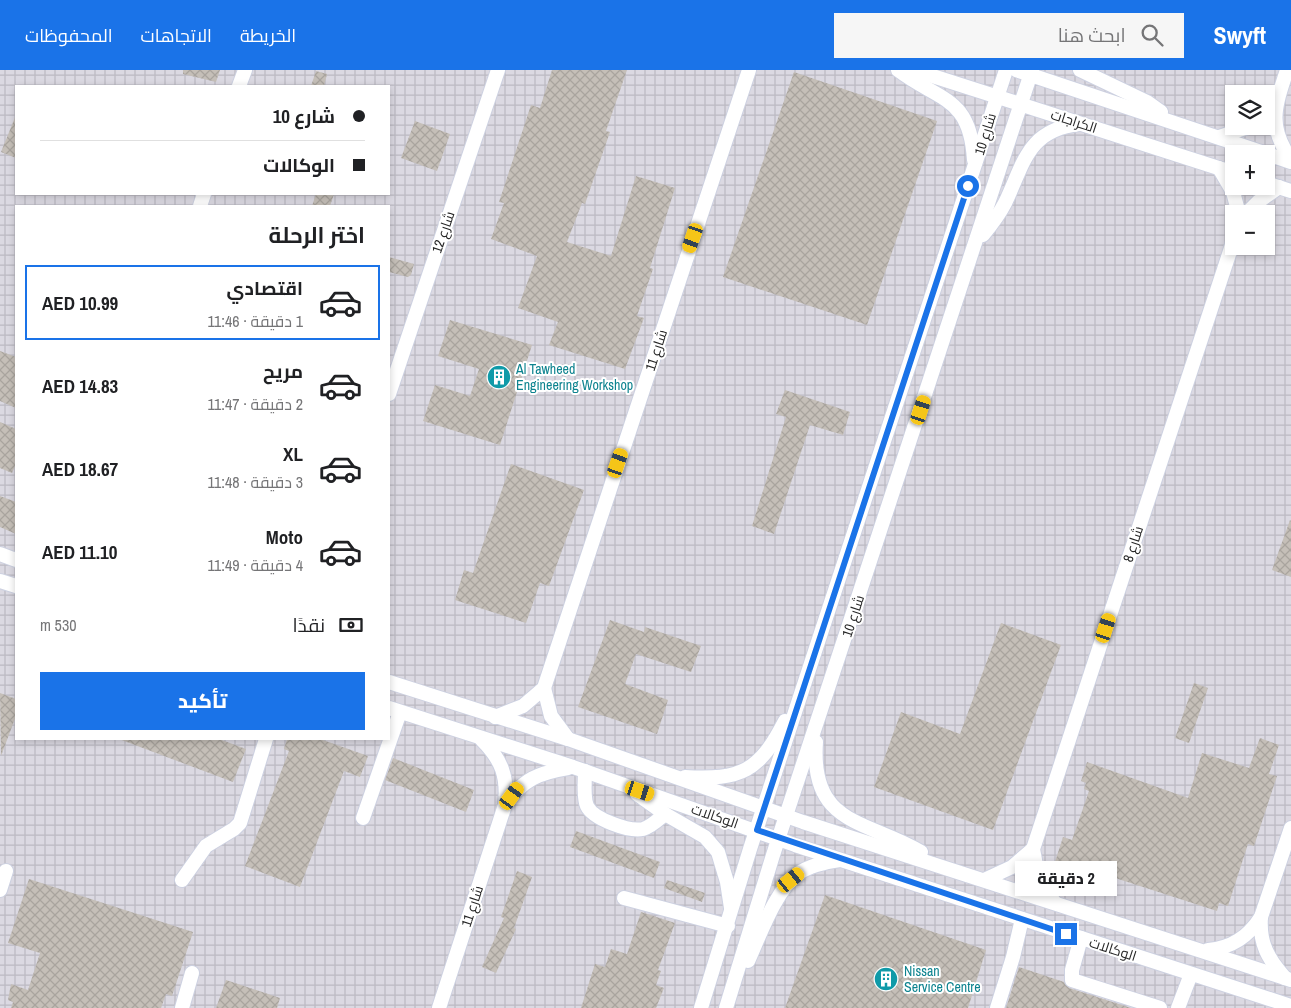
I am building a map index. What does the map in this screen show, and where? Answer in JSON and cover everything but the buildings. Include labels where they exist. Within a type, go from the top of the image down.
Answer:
[{"type":"street","points":[[239,85],[245,70]]},
{"type":"street","name":"شارع 12","points":[[390,391],[498,70]]},
{"type":"street","name":"شارع 11","points":[[544,688],[749,70]]},
{"type":"street","points":[[898,70],[957,108],[970,131],[974,167]]},
{"type":"street","name":"الكراجات","points":[[914,70],[1225,170]]},
{"type":"street","name":"شارع 10","points":[[701,1008],[804,683],[1006,70]]},
{"type":"street","points":[[1016,70],[1032,72],[1291,161]]},
{"type":"street","points":[[1080,70],[1147,102],[1174,121]]},
{"type":"street","points":[[1275,102],[1287,70]]},
{"type":"street","name":"شارع 10","points":[[726,1008],[779,838],[1032,72]]},
{"type":"street","name":"شارع 10","points":[[976,244],[1004,204],[1028,151],[1037,141],[1051,131],[1063,126],[1083,123]]},
{"type":"street","points":[[1275,126],[1278,136],[1291,161]]},
{"type":"street","points":[[1219,137],[1225,135]]},
{"type":"street","points":[[1218,168],[1233,192],[1237,205]]},
{"type":"street","points":[[1255,205],[1279,187]]},
{"type":"street","name":"شارع 8","points":[[1054,902],[1038,876],[1033,850],[1229,255]]},
{"type":"street","points":[[0,554],[15,560]]},
{"type":"street","points":[[0,581],[15,586]]},
{"type":"street","name":"الوكالات","points":[[390,682],[568,739],[667,776],[764,809],[1205,950],[1288,979]]},
{"type":"street","name":"شارع 10","points":[[667,776],[712,778],[730,776],[747,769],[760,760],[771,747],[804,683]]},
{"type":"street","points":[[495,717],[523,706],[544,688],[551,716],[568,739]]},
{"type":"street","points":[[390,724],[394,710]]},
{"type":"street","name":"الوكالات","points":[[394,710],[482,740],[579,769],[1022,919],[1291,1006]]},
{"type":"street","name":"الوكالات","points":[[818,724],[816,766],[820,783],[829,802],[851,821],[911,846],[946,867]]},
{"type":"street","points":[[182,880],[206,846],[234,830],[240,823],[266,740]]},
{"type":"street","points":[[363,818],[385,740]]},
{"type":"street","name":"شارع 11","points":[[439,1008],[505,805],[507,786],[503,768],[494,752],[482,740]]},
{"type":"street","points":[[579,769],[586,804],[591,812],[602,820],[634,829],[642,829],[648,827],[665,814]]},
{"type":"street","name":"شارع 11","points":[[505,805],[518,787],[531,778],[551,770],[579,769]]},
{"type":"street","name":"الوكالات","points":[[624,785],[665,814],[705,837],[718,852],[724,869],[730,919]]},
{"type":"street","points":[[1205,950],[1232,945],[1254,929],[1261,917],[1291,828]]},
{"type":"street","points":[[984,880],[1012,868],[1033,850]]},
{"type":"street","name":"شارع 10","points":[[732,990],[782,892],[791,880],[812,866],[843,859]]},
{"type":"street","points":[[0,890],[6,871]]},
{"type":"street","points":[[624,898],[730,919]]},
{"type":"street","points":[[1261,917],[1261,936],[1267,956],[1288,979]]},
{"type":"street","points":[[997,1008],[1013,957],[1022,919]]},
{"type":"street","points":[[1081,938],[1072,970],[1072,980],[1160,1008]]},
{"type":"street","points":[[182,1008],[192,973]]},
{"type":"street","points":[[1178,1008],[1191,974]]},
{"type":"shaded area","points":[[0,70],[1291,70],[1291,1008],[0,1008]]},
{"type":"place","name":"Al Tawheed Engineering Workshop","points":[[499,377]]},
{"type":"place","name":"Nissan Service Centre","points":[[886,979]]},
{"type":"route","points":[[968,186],[757,830],[795,845],[843,859],[1066,934]]}]
